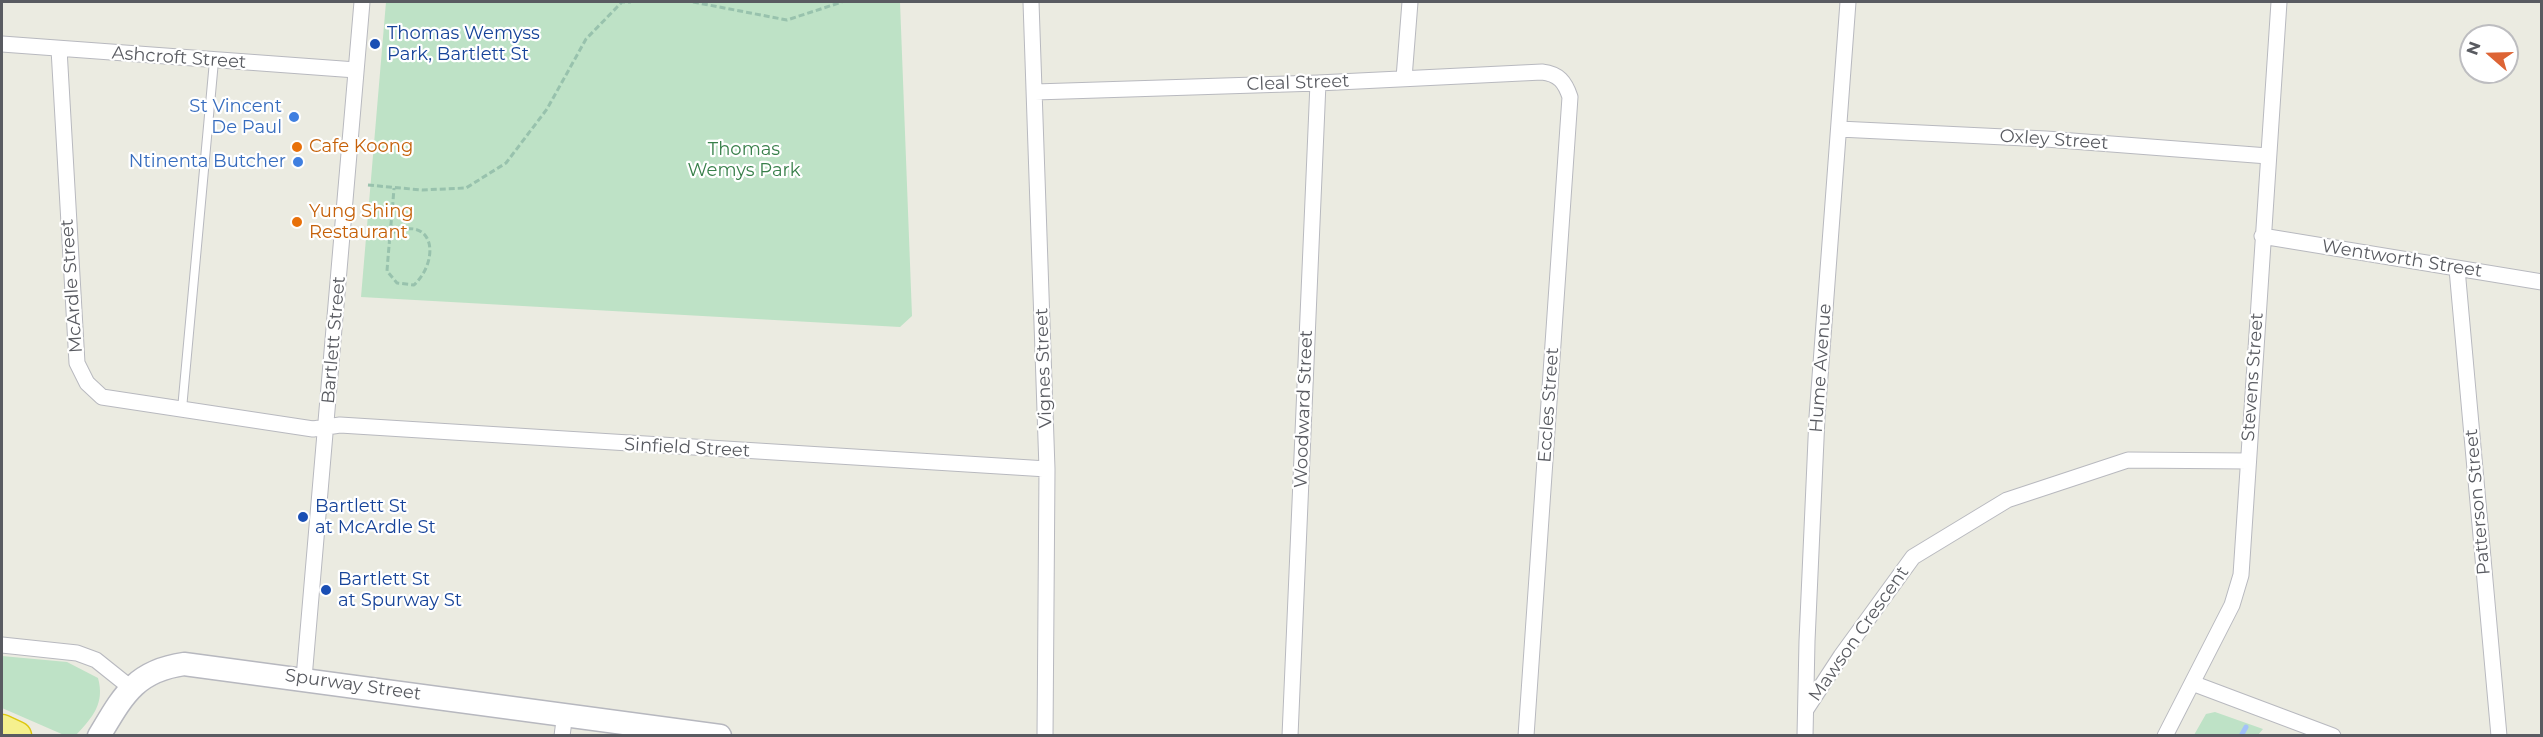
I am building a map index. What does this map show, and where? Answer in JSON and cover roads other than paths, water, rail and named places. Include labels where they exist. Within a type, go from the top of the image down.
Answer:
[{"type":"highway","points":[[2,729],[17,735]]},
{"type":"street","name":"Bartlett Street","points":[[304,678],[362,2]]},
{"type":"street","name":"Vignes Street","points":[[1030,2],[1047,469],[1045,735]]},
{"type":"street","points":[[1404,78],[1410,2]]},
{"type":"street","name":"Hume Avenue","points":[[1805,735],[1817,417],[1848,2]]},
{"type":"street","name":"Stevens Street","points":[[2164,735],[2238,590],[2279,2]]},
{"type":"street","name":"Ashcroft Street","points":[[2,44],[356,70]]},
{"type":"street","name":"McArdle Street","points":[[59,49],[77,363],[87,383],[102,397],[182,411],[313,429],[326,427]]},
{"type":"street","name":"Cleal Street","points":[[1035,92],[1318,83],[1542,72],[1560,77]]},
{"type":"street","name":"Eccles Street","points":[[1526,735],[1570,97],[1560,77]]},
{"type":"street","name":"Woodward Street","points":[[1290,735],[1318,83]]},
{"type":"street","name":"Oxley Street","points":[[1839,129],[2046,139],[2268,156]]},
{"type":"street","name":"Wentworth Street","points":[[2262,236],[2541,282]]},
{"type":"street","name":"Patterson Street","points":[[2457,269],[2499,735]]},
{"type":"street","name":"Sinfield Street","points":[[326,427],[340,425],[1047,469]]},
{"type":"street","name":"Mawson Crescent","points":[[1807,708],[1840,656],[1913,557],[2007,500],[2128,460],[2248,461]]},
{"type":"street","points":[[2,645],[77,652],[96,660],[131,688]]},
{"type":"street","name":"Spurway Street","points":[[99,735],[131,688],[143,676],[157,669],[184,664],[304,678],[720,735]]},
{"type":"street","points":[[2192,683],[2333,735]]},
{"type":"street","points":[[562,735],[565,713]]},
{"type":"lane","points":[[182,411],[214,61]]},
{"type":"waterway","points":[[2241,736],[2246,727]]},
{"type":"place","name":"Thomas Wemyss Park, Bartlett St","points":[[375,44]]},
{"type":"place","name":"St Vincent De Paul","points":[[294,117]]},
{"type":"place","name":"Cafe Koong","points":[[297,147]]},
{"type":"place","name":"Ntinenta Butcher","points":[[298,162]]},
{"type":"place","name":"Yung Shing Restaurant","points":[[297,222]]},
{"type":"place","name":"Bartlett St at McArdle St","points":[[303,517]]},
{"type":"place","name":"Bartlett St at Spurway St","points":[[326,590]]},
{"type":"park label","name":"Thomas Wemys Park","points":[[744,160]]}]
